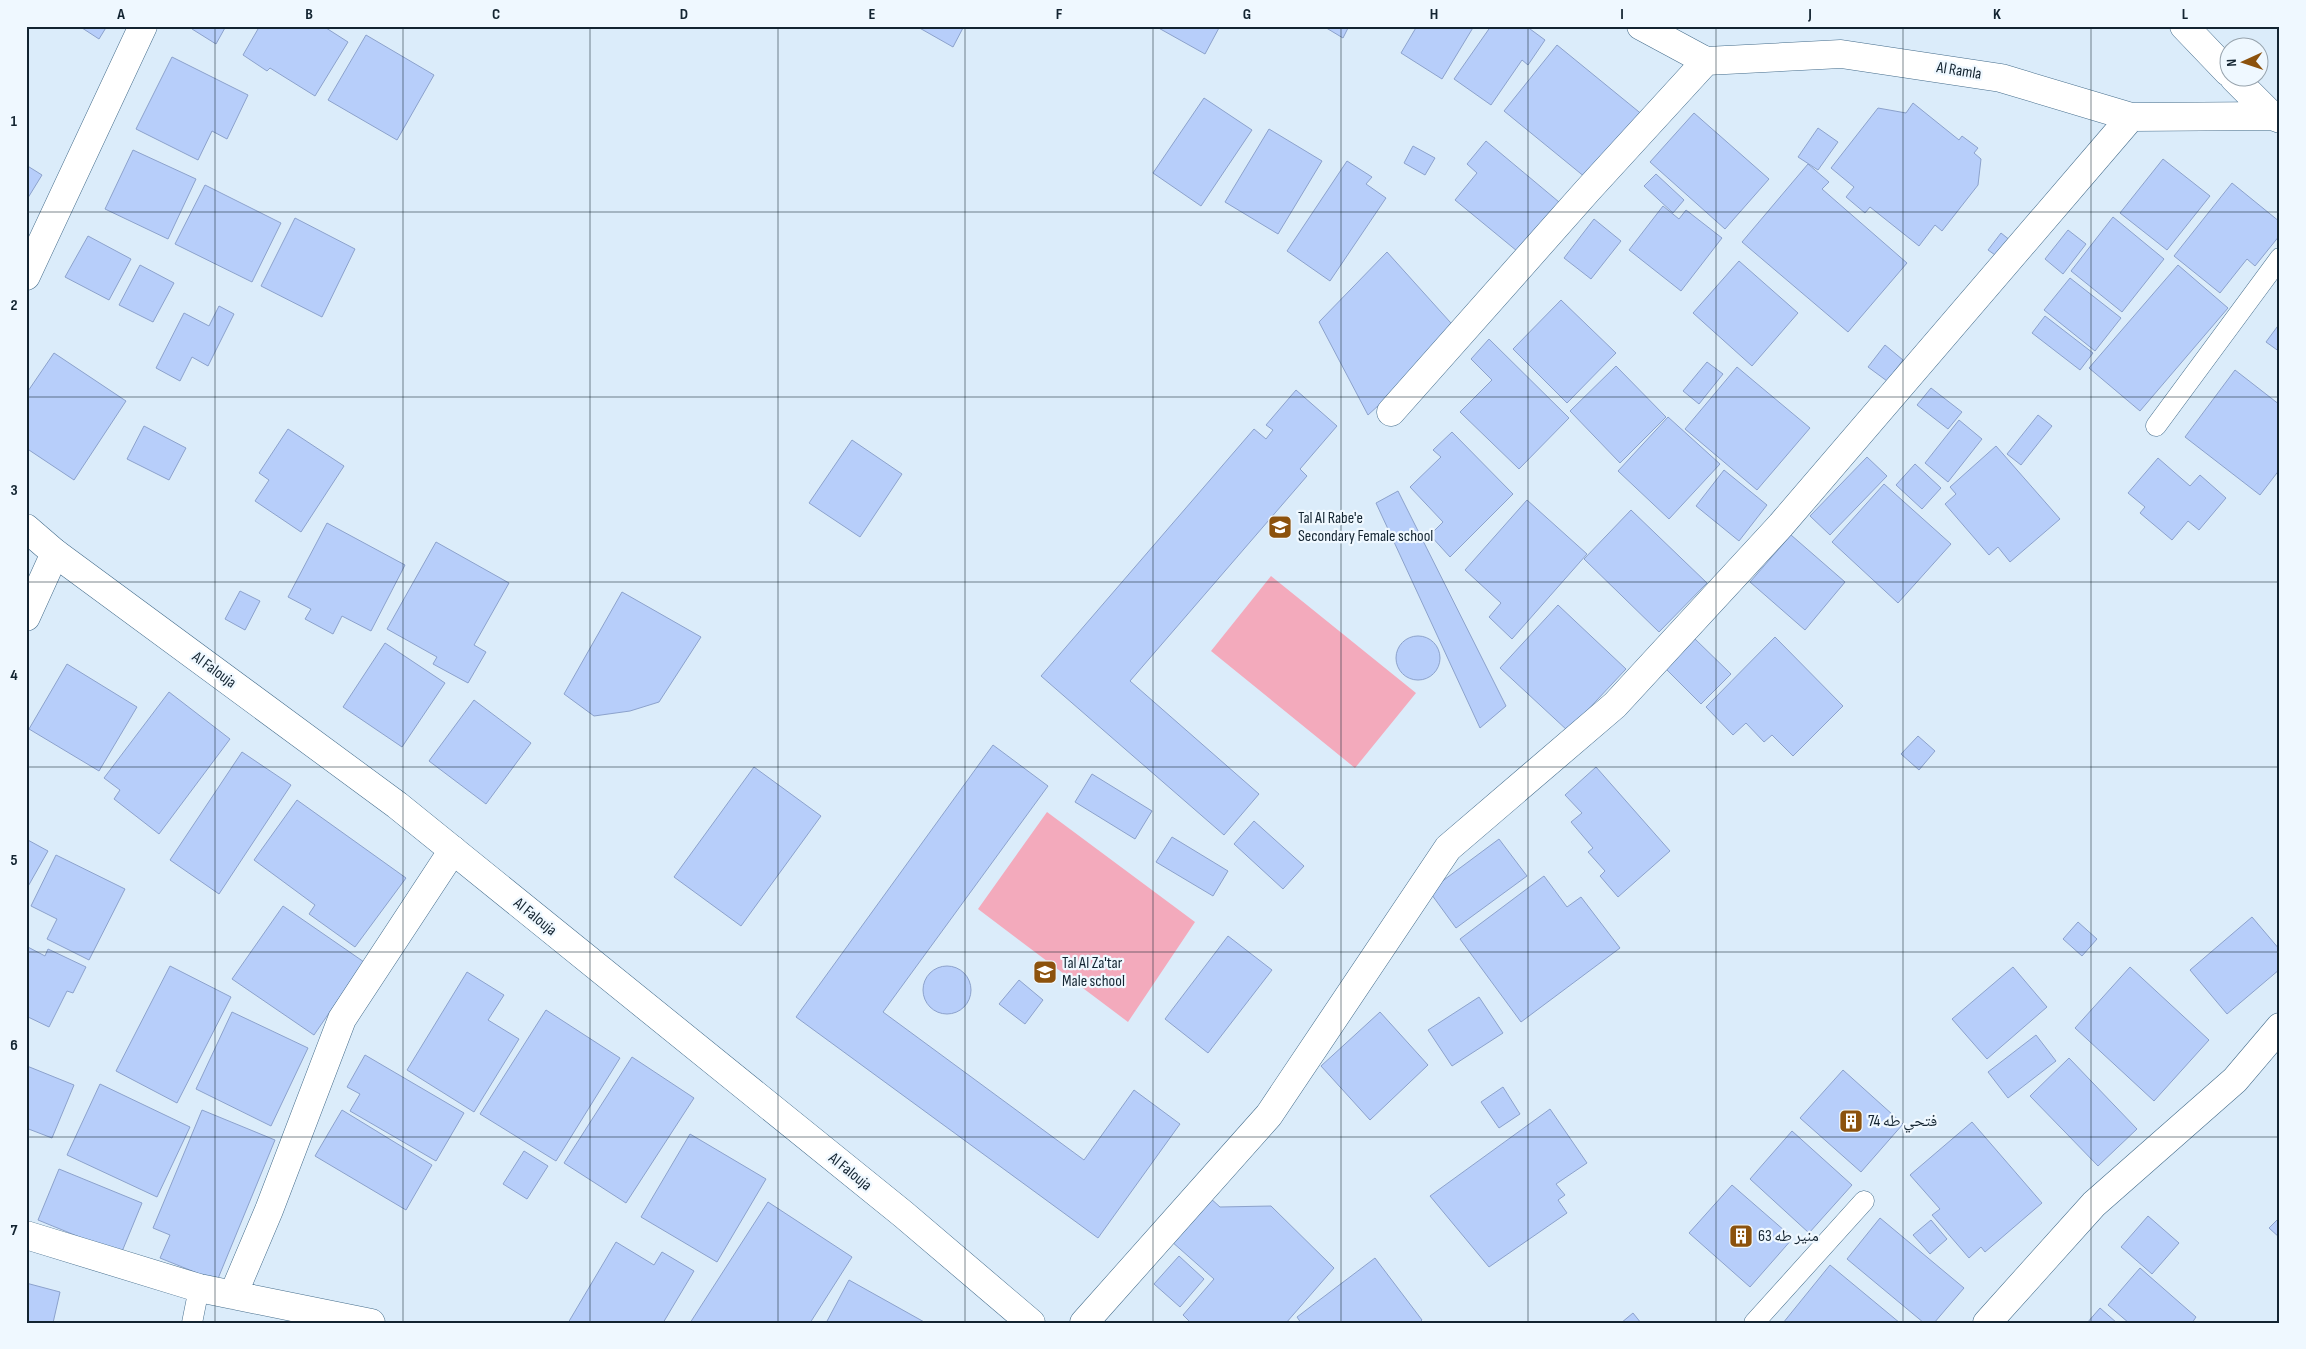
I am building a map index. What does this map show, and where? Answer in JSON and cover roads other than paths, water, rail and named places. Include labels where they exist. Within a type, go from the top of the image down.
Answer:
[{"type":"street","points":[[26,276],[143,26]]},
{"type":"street","points":[[1392,412],[1580,198],[1706,61],[1641,26]]},
{"type":"street","points":[[2184,26],[2218,62]]},
{"type":"street","name":"Al Ramla","points":[[1706,61],[1840,54],[2001,78],[2131,117],[2276,118]]},
{"type":"street","points":[[2244,88],[2276,118]]},
{"type":"street","points":[[1084,1323],[1269,1115],[1448,848],[1615,705],[1781,525],[2131,117]]},
{"type":"street","name":"Al Falouja","points":[[26,528],[55,553],[397,805],[903,1214],[1032,1323]]},
{"type":"street","points":[[26,617],[55,553]]},
{"type":"street","points":[[232,1296],[269,1210],[342,1019],[453,850]]},
{"type":"street","points":[[1987,1323],[2094,1204],[2236,1080],[2280,1027]]},
{"type":"street","points":[[26,1235],[199,1288],[371,1323]]},
{"type":"lane","points":[[2156,426],[2280,258]]},
{"type":"lane","points":[[1754,1323],[1864,1200]]},
{"type":"lane","points":[[192,1323],[199,1288]]},
{"type":"place","name":"Tal Al Rabe'e Secondary Female school","points":[[1280,527]]},
{"type":"place","name":"Tal Al Za'tar Male school","points":[[1045,972]]},
{"type":"place","name":"فتحي طه 74","points":[[1851,1121]]},
{"type":"place","name":"منير طه 63","points":[[1741,1236]]}]
